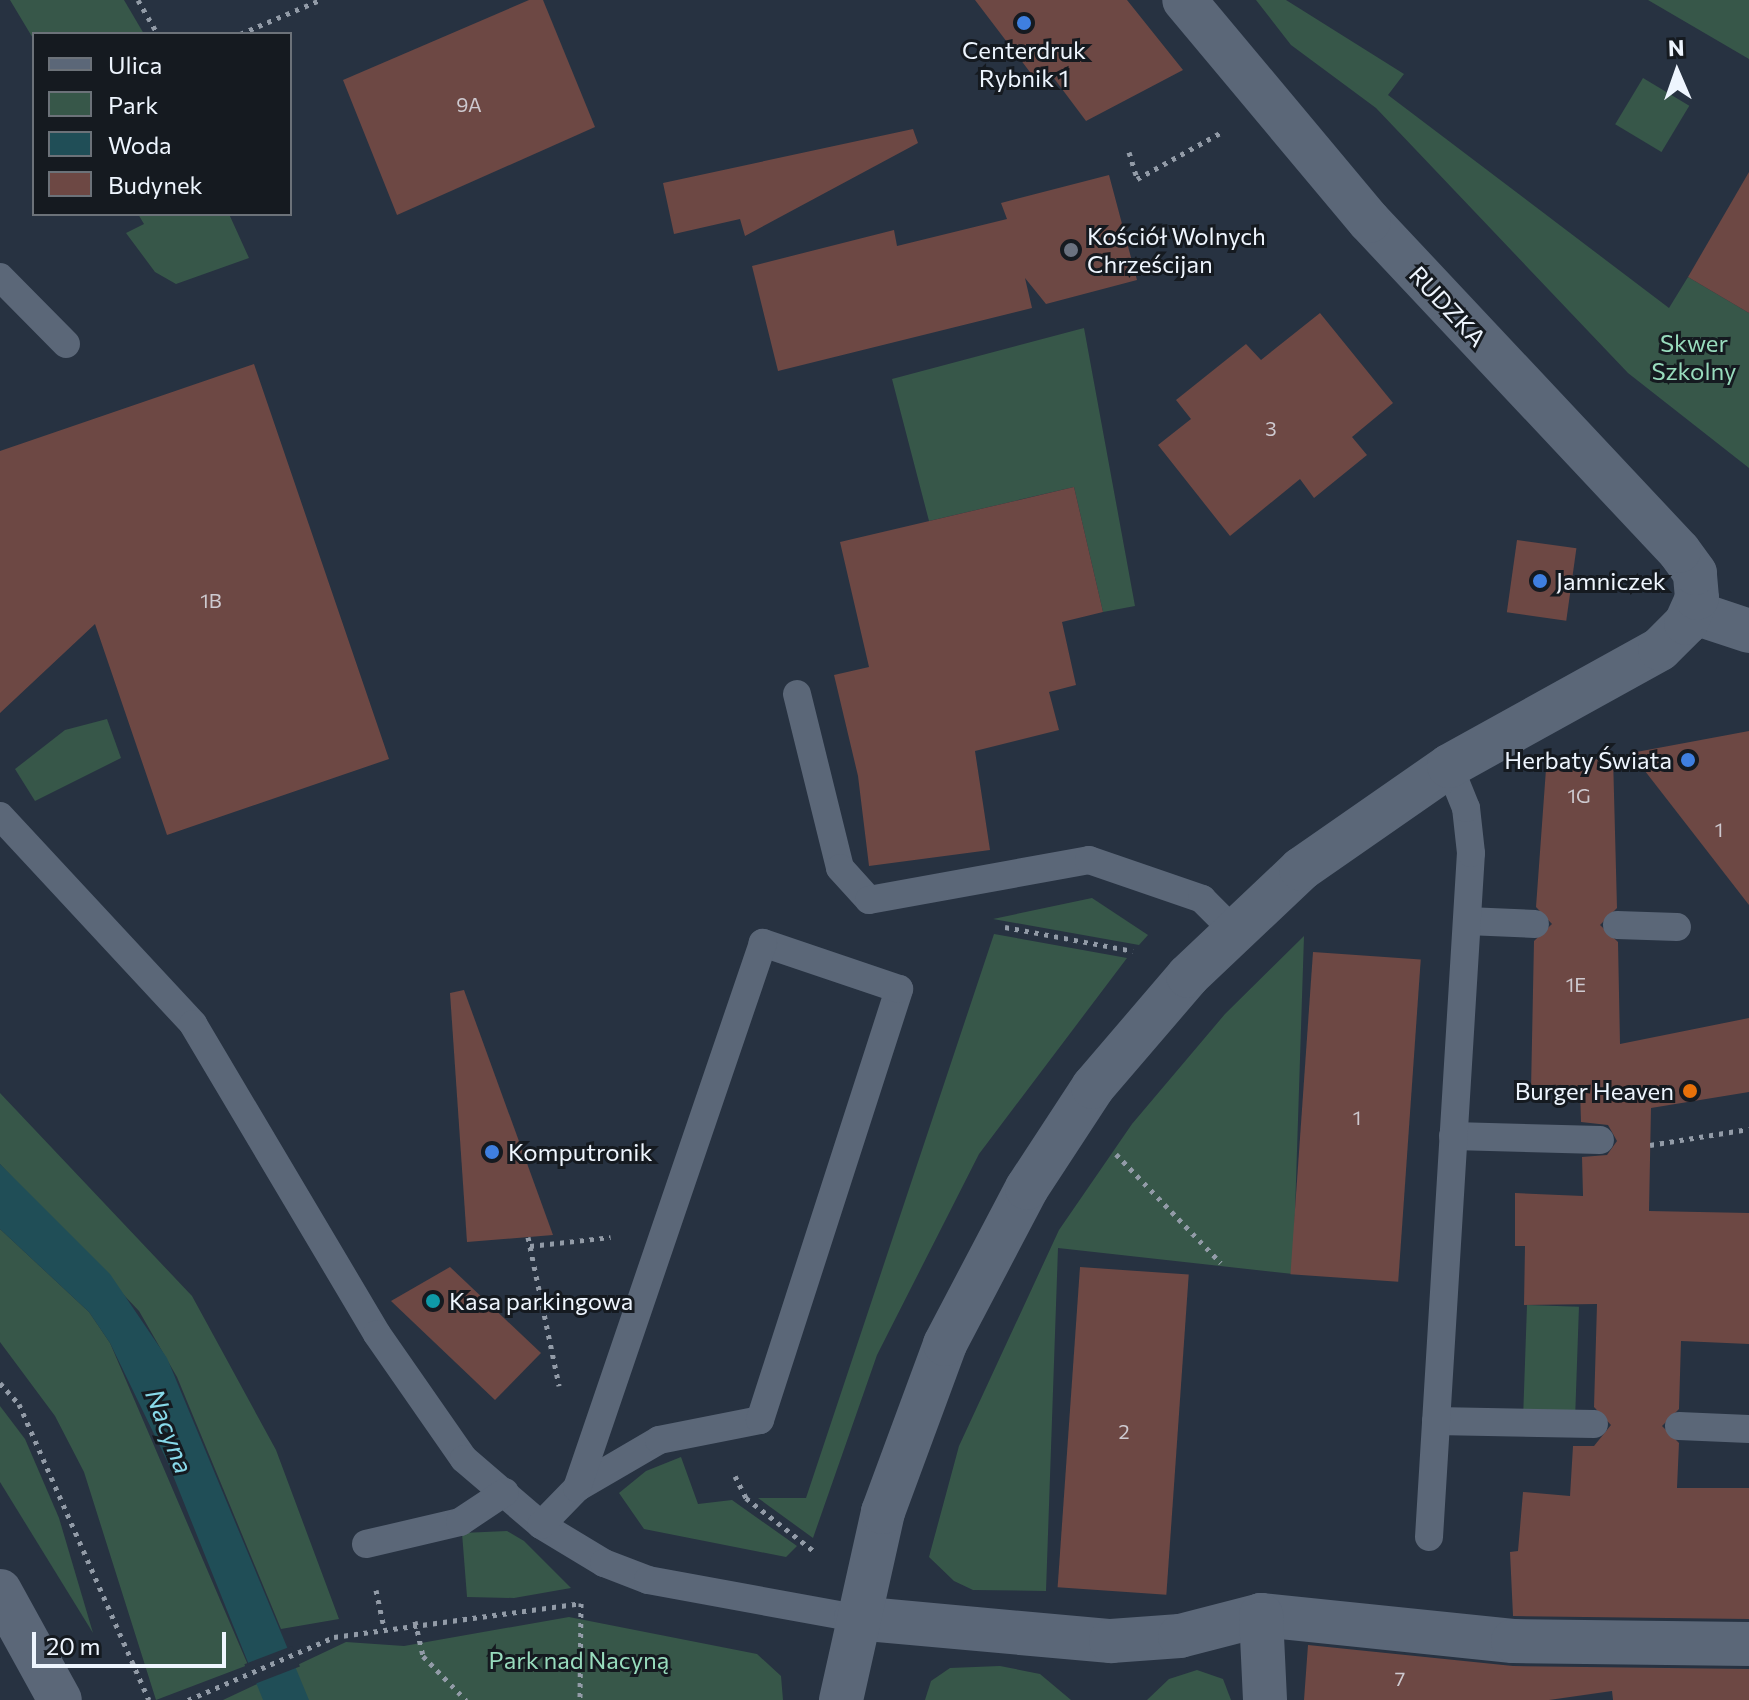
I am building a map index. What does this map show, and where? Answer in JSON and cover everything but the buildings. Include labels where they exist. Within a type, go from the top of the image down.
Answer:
[{"type":"street","name":"RUDZKA","points":[[1184,0],[1369,221],[1679,551],[1695,573],[1692,612]]},
{"type":"street","points":[[841,1700],[856,1618],[916,1415],[983,1265],[1093,1087],[1233,930],[1301,869],[1449,766],[1660,649],[1692,612],[1749,631]]},
{"type":"street","points":[[0,1591],[60,1700]]},
{"type":"street","points":[[856,1618],[1111,1641],[1180,1636],[1261,1615],[1513,1641],[1749,1644]]},
{"type":"street","points":[[1261,1615],[1265,1700]]},
{"type":"lane","points":[[0,277],[66,344]]},
{"type":"lane","points":[[797,694],[840,868],[869,900],[1089,860],[1202,899],[1233,930]]},
{"type":"lane","points":[[1429,1537],[1470,830],[1449,766]]},
{"type":"lane","points":[[0,816],[193,1024],[377,1334],[464,1459],[541,1525],[573,1548],[648,1580],[856,1618]]},
{"type":"lane","points":[[1467,921],[1535,924]]},
{"type":"lane","points":[[1617,925],[1677,927]]},
{"type":"lane","points":[[541,1525],[577,1488],[620,1469],[659,1440],[760,1420],[899,989],[763,943],[577,1488]]},
{"type":"lane","points":[[1453,1136],[1600,1140]]},
{"type":"lane","points":[[1436,1421],[1594,1424]]},
{"type":"lane","points":[[1679,1426],[1749,1429]]},
{"type":"lane","points":[[366,1544],[460,1522],[505,1492]]},
{"type":"path","points":[[138,0],[157,32]]},
{"type":"path","points":[[245,32],[320,0]]},
{"type":"path","points":[[1129,152],[1137,179],[1228,129]]},
{"type":"path","points":[[992,927],[1146,954]]},
{"type":"path","points":[[1650,1145],[1749,1129]]},
{"type":"path","points":[[1109,1146],[1221,1263]]},
{"type":"path","points":[[529,1247],[621,1236]]},
{"type":"path","points":[[528,1237],[561,1396]]},
{"type":"path","points":[[0,1383],[19,1404],[149,1700]]},
{"type":"path","points":[[711,1428],[746,1498],[815,1552]]},
{"type":"path","points":[[188,1700],[334,1637],[415,1621],[581,1603],[580,1700]]},
{"type":"path","points":[[415,1621],[423,1656],[466,1700]]},
{"type":"green space","points":[[10,0],[124,0],[143,32],[32,32],[32,37]]},
{"type":"green space","name":"Skwer Szkolny","points":[[1256,0],[1286,0],[1404,74],[1388,95],[1669,308],[1688,277],[1749,313],[1749,468],[1628,373],[1376,108],[1291,45]]},
{"type":"green space","points":[[1648,0],[1749,0],[1749,59]]},
{"type":"green space","points":[[1643,78],[1689,106],[1661,152],[1615,124]]},
{"type":"green space","points":[[139,216],[230,216],[249,258],[176,284],[155,272],[126,233],[144,224]]},
{"type":"green space","points":[[1084,328],[1135,606],[1103,612],[1074,487],[929,521],[892,379]]},
{"type":"green space","points":[[107,719],[121,758],[35,801],[15,769],[65,730]]},
{"type":"green space","points":[[1092,898],[1148,935],[1139,945],[993,919]]},
{"type":"green space","points":[[994,934],[1127,958],[979,1154],[877,1355],[813,1538],[758,1498],[806,1498]]},
{"type":"green space","points":[[1304,936],[1293,1274],[1058,1248],[1046,1591],[973,1590],[954,1581],[929,1557],[959,1446],[1059,1230],[1132,1124],[1225,1014]]},
{"type":"green space","points":[[0,1093],[192,1296],[276,1450],[339,1619],[281,1629],[177,1377],[139,1311],[0,1164]]},
{"type":"green space","points":[[0,1229],[89,1312],[110,1343],[248,1665],[156,1700],[84,1472],[55,1416],[0,1342]]},
{"type":"green space","points":[[1527,1305],[1579,1307],[1575,1413],[1523,1411]]},
{"type":"green space","points":[[0,1406],[25,1439],[59,1518],[93,1633],[0,1482]]},
{"type":"green space","points":[[681,1457],[698,1504],[732,1500],[797,1546],[786,1557],[644,1529],[619,1493],[646,1471]]},
{"type":"green space","points":[[507,1531],[524,1541],[571,1588],[514,1598],[467,1597],[462,1533]]},
{"type":"green space","name":"Park nad Nacyną","points":[[569,1617],[757,1654],[781,1676],[783,1700],[223,1700],[346,1642],[404,1646]]},
{"type":"green space","points":[[1000,1666],[1040,1674],[1071,1700],[925,1700],[931,1681],[950,1668]]},
{"type":"green space","points":[[1197,1670],[1223,1679],[1231,1700],[1147,1700],[1169,1679]]},
{"type":"water","name":"Nacyna","points":[[0,1164],[110,1274],[167,1358],[309,1700],[263,1700],[168,1463],[110,1343],[89,1312],[0,1229]]},
{"type":"pier","points":[[292,1646],[300,1667],[252,1685],[244,1664]]},
{"type":"place","name":"Centerdruk Rybnik 1","points":[[1024,23]]},
{"type":"place","name":"Kościół Wolnych Chrześcijan","points":[[1071,250]]},
{"type":"place","name":"Jamniczek","points":[[1540,581]]},
{"type":"place","name":"Herbaty Świata","points":[[1688,760]]},
{"type":"place","name":"Burger Heaven","points":[[1690,1091]]},
{"type":"place","name":"Komputronik","points":[[492,1152]]},
{"type":"place","name":"Kasa parkingowa","points":[[433,1301]]}]
